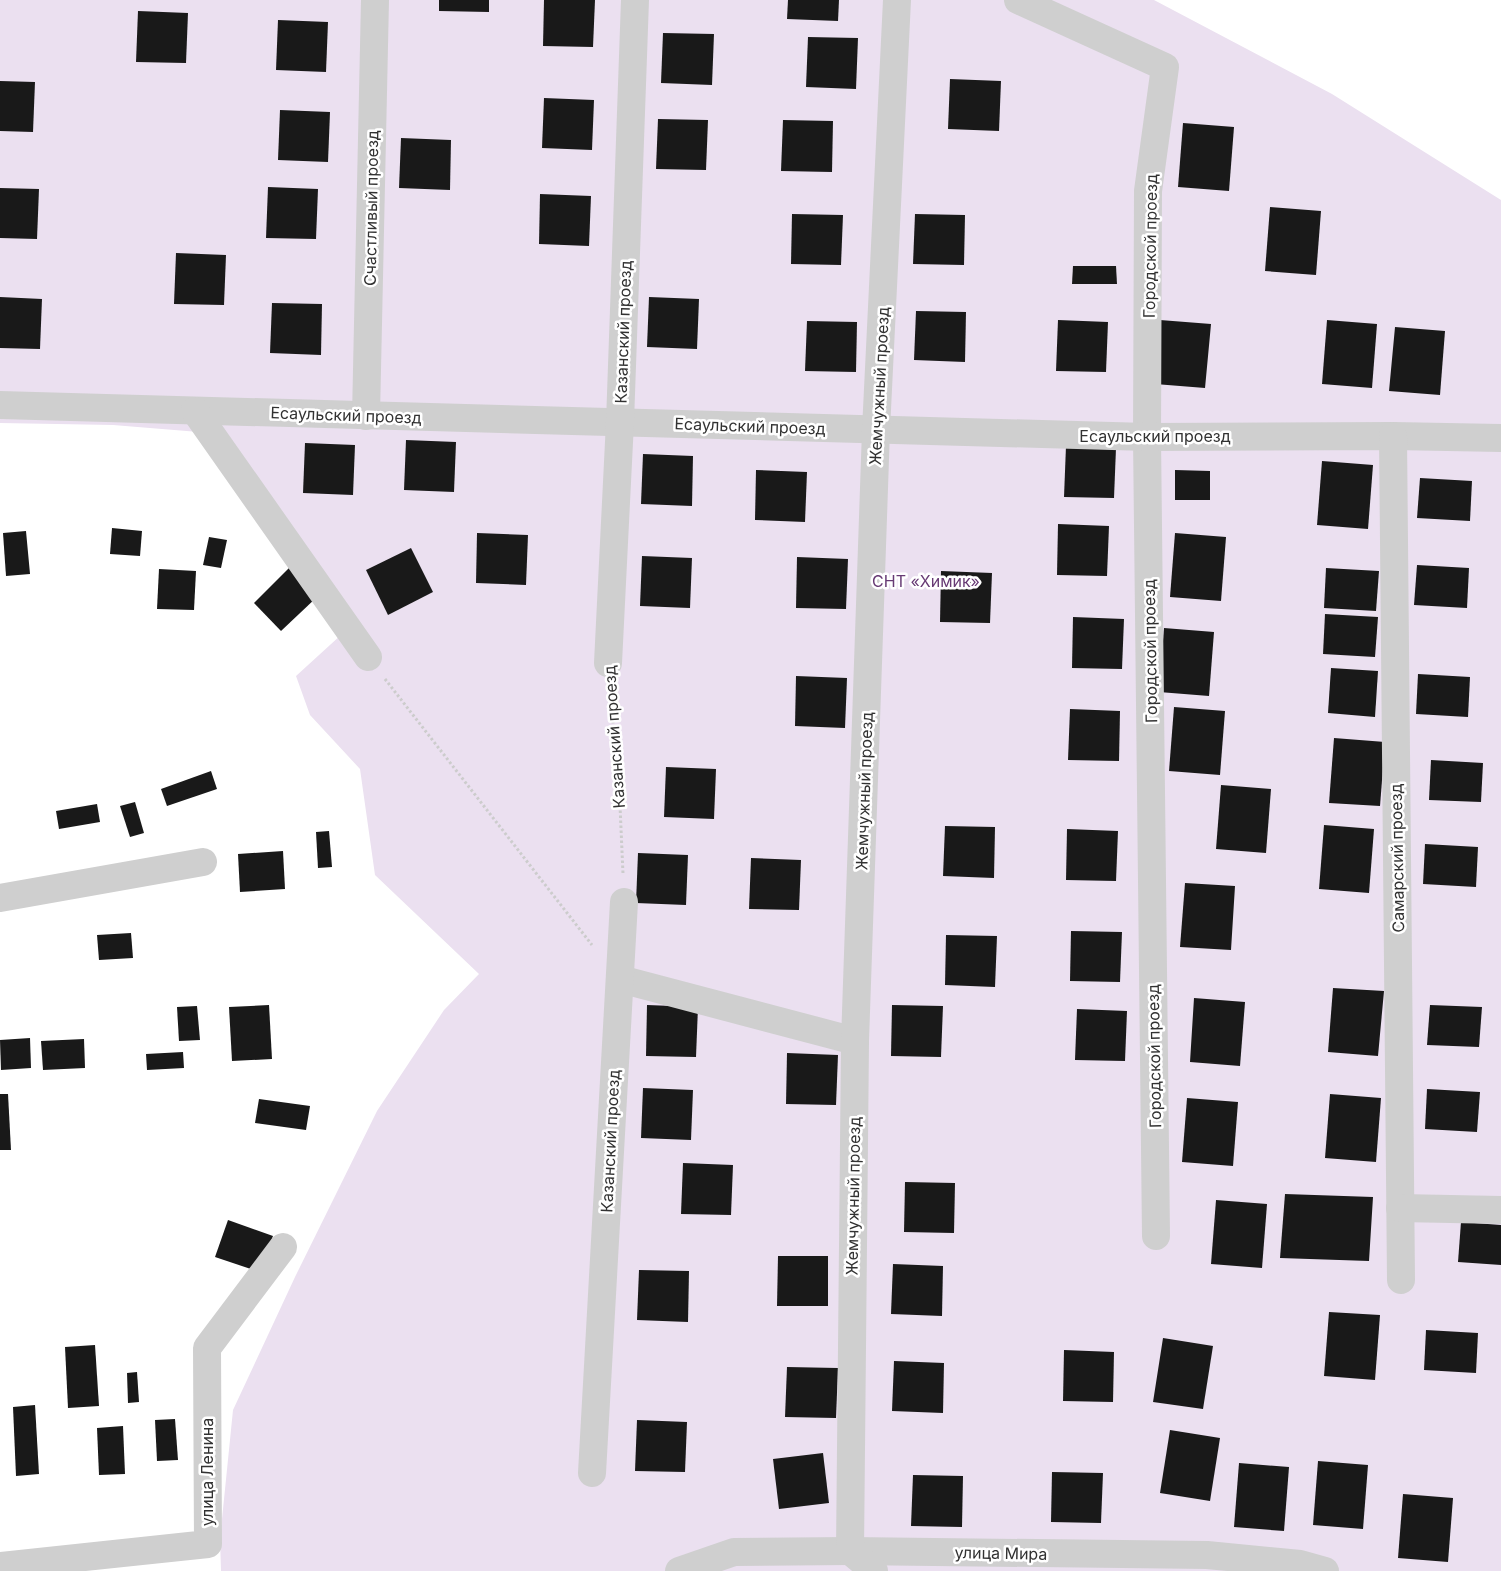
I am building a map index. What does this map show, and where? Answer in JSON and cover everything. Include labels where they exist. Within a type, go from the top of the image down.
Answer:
[{"type":"street","name":"Счастливый проезд","points":[[366,416],[375,0]]},
{"type":"street","name":"Казанский проезд","points":[[608,663],[620,422],[635,0]]},
{"type":"street","name":"Жемчужный проезд","points":[[850,1551],[855,1041],[876,430],[897,0]]},
{"type":"street","name":"Городской проезд","points":[[1018,0],[1165,67],[1148,191],[1147,437],[1156,1236]]},
{"type":"street","name":"Есаульский проезд","points":[[0,405],[1147,437],[1393,436],[1501,438]]},
{"type":"street","points":[[195,411],[368,657]]},
{"type":"street","name":"Самарский проезд","points":[[1393,436],[1400,1280]]},
{"type":"street","points":[[0,898],[202,862]]},
{"type":"street","name":"Казанский проезд","points":[[592,1473],[624,902]]},
{"type":"street","points":[[620,980],[855,1041]]},
{"type":"street","points":[[1400,1208],[1501,1210]]},
{"type":"street","name":"улица Ленина","points":[[0,1566],[208,1544],[207,1348],[283,1247]]},
{"type":"street","points":[[850,1551],[874,1571]]},
{"type":"street","name":"улица Мира","points":[[679,1571],[734,1552],[850,1551],[1129,1563],[1207,1555],[1300,1564],[1324,1571]]},
{"type":"path","points":[[368,657],[620,980]]},
{"type":"path","name":"Казанский проезд","points":[[608,663],[619,783],[624,902]]},
{"type":"green space","name":"СНТ «Химик»","points":[[0,0],[1154,0],[1332,94],[1501,200],[1501,1571],[221,1571],[220,1539],[233,1410],[295,1277],[377,1111],[444,1010],[479,974],[375,875],[360,769],[310,715],[296,676],[353,624],[211,433],[113,425],[0,423]]},
{"type":"building","points":[[439,0],[489,0],[489,12],[439,11]]},
{"type":"building","points":[[544,0],[595,0],[593,47],[543,46]]},
{"type":"building","points":[[788,0],[839,0],[838,21],[787,19]]},
{"type":"building","points":[[138,11],[188,13],[186,63],[136,62]]},
{"type":"building","points":[[278,20],[328,22],[326,72],[276,70]]},
{"type":"building","points":[[663,33],[714,34],[712,85],[661,83]]},
{"type":"building","points":[[808,37],[858,38],[856,89],[806,87]]},
{"type":"building","points":[[950,79],[1001,81],[999,131],[948,129]]},
{"type":"building","points":[[0,81],[35,82],[33,132],[0,131]]},
{"type":"building","points":[[544,98],[594,100],[592,150],[542,148]]},
{"type":"building","points":[[280,110],[330,112],[328,162],[278,160]]},
{"type":"building","points":[[658,119],[708,120],[706,170],[656,169]]},
{"type":"building","points":[[783,120],[833,121],[832,172],[781,171]]},
{"type":"building","points":[[1183,123],[1234,127],[1229,191],[1178,187]]},
{"type":"building","points":[[401,138],[451,140],[450,190],[399,188]]},
{"type":"building","points":[[268,187],[318,189],[316,239],[266,238]]},
{"type":"building","points":[[0,188],[39,189],[37,239],[0,238]]},
{"type":"building","points":[[540,194],[591,196],[589,246],[539,244]]},
{"type":"building","points":[[1270,207],[1321,211],[1316,275],[1265,271]]},
{"type":"building","points":[[792,214],[843,215],[841,265],[791,264]]},
{"type":"building","points":[[915,214],[965,215],[964,265],[913,264]]},
{"type":"building","points":[[176,253],[226,255],[224,305],[174,304]]},
{"type":"building","points":[[1073,266],[1116,266],[1117,284],[1072,284]]},
{"type":"building","points":[[0,297],[42,299],[40,349],[0,348]]},
{"type":"building","points":[[649,297],[699,299],[697,349],[647,347]]},
{"type":"building","points":[[272,303],[322,304],[321,355],[270,353]]},
{"type":"building","points":[[916,311],[966,312],[965,362],[914,360]]},
{"type":"building","points":[[1058,320],[1108,322],[1106,372],[1056,371]]},
{"type":"building","points":[[1160,320],[1211,324],[1205,388],[1155,384]]},
{"type":"building","points":[[1327,320],[1377,324],[1372,388],[1322,384]]},
{"type":"building","points":[[807,321],[857,322],[856,372],[805,371]]},
{"type":"building","points":[[1395,327],[1445,331],[1440,395],[1389,391]]},
{"type":"building","points":[[406,440],[456,442],[454,492],[404,490]]},
{"type":"building","points":[[305,443],[355,445],[353,495],[303,493]]},
{"type":"building","points":[[1066,446],[1116,448],[1114,498],[1064,497]]},
{"type":"building","points":[[643,454],[693,456],[692,506],[641,504]]},
{"type":"building","points":[[1322,461],[1373,465],[1368,529],[1317,525]]},
{"type":"building","points":[[756,470],[807,472],[805,522],[755,520]]},
{"type":"building","points":[[1175,470],[1210,471],[1210,500],[1175,500]]},
{"type":"building","points":[[1420,478],[1472,481],[1470,521],[1417,518]]},
{"type":"building","points":[[1058,524],[1109,526],[1107,576],[1057,575]]},
{"type":"building","points":[[112,528],[142,531],[140,556],[110,554]]},
{"type":"building","points":[[26,531],[30,574],[6,576],[3,533]]},
{"type":"building","points":[[477,533],[528,535],[526,585],[476,583]]},
{"type":"building","points":[[1175,533],[1226,537],[1221,601],[1170,597]]},
{"type":"building","points":[[209,537],[227,540],[221,568],[203,565]]},
{"type":"building","points":[[411,548],[433,592],[388,615],[366,570]]},
{"type":"building","points":[[642,556],[692,558],[690,608],[640,606]]},
{"type":"building","points":[[797,557],[848,559],[846,609],[796,608]]},
{"type":"building","points":[[1417,565],[1469,568],[1467,608],[1414,605]]},
{"type":"building","points":[[289,568],[317,597],[281,631],[254,603]]},
{"type":"building","points":[[1326,568],[1379,571],[1376,611],[1324,608]]},
{"type":"building","points":[[159,569],[196,571],[194,610],[157,609]]},
{"type":"building","points":[[941,571],[992,573],[990,623],[940,622]]},
{"type":"building","points":[[1325,614],[1378,617],[1375,657],[1323,654]]},
{"type":"building","points":[[1073,617],[1124,619],[1122,669],[1072,668]]},
{"type":"building","points":[[1164,628],[1214,632],[1209,696],[1159,692]]},
{"type":"building","points":[[1331,668],[1378,671],[1375,717],[1328,713]]},
{"type":"building","points":[[1418,674],[1470,677],[1468,717],[1416,714]]},
{"type":"building","points":[[796,676],[847,678],[845,728],[795,726]]},
{"type":"building","points":[[1174,707],[1225,711],[1220,775],[1169,771]]},
{"type":"building","points":[[1070,709],[1120,711],[1119,761],[1068,760]]},
{"type":"building","points":[[1334,738],[1385,742],[1380,806],[1329,803]]},
{"type":"building","points":[[1431,760],[1483,763],[1481,802],[1429,800]]},
{"type":"building","points":[[666,767],[716,769],[714,819],[664,817]]},
{"type":"building","points":[[211,771],[217,789],[167,806],[161,789]]},
{"type":"building","points":[[1221,785],[1271,789],[1266,853],[1216,849]]},
{"type":"building","points":[[135,802],[144,833],[130,837],[120,806]]},
{"type":"building","points":[[97,804],[100,822],[59,829],[56,811]]},
{"type":"building","points":[[1324,825],[1374,829],[1369,893],[1319,889]]},
{"type":"building","points":[[945,826],[995,827],[994,878],[943,876]]},
{"type":"building","points":[[1067,829],[1118,831],[1116,881],[1066,880]]},
{"type":"building","points":[[329,831],[332,867],[318,868],[316,832]]},
{"type":"building","points":[[1425,844],[1478,847],[1476,887],[1423,884]]},
{"type":"building","points":[[283,851],[285,889],[240,892],[238,854]]},
{"type":"building","points":[[638,853],[688,855],[686,905],[636,903]]},
{"type":"building","points":[[751,858],[801,860],[799,910],[749,909]]},
{"type":"building","points":[[1185,883],[1235,886],[1231,950],[1180,947]]},
{"type":"building","points":[[1071,931],[1122,932],[1120,982],[1070,981]]},
{"type":"building","points":[[131,933],[133,958],[99,960],[97,935]]},
{"type":"building","points":[[946,935],[997,936],[995,987],[945,985]]},
{"type":"building","points":[[1333,988],[1384,991],[1378,1056],[1328,1052]]},
{"type":"building","points":[[1194,998],[1245,1002],[1240,1066],[1190,1062]]},
{"type":"building","points":[[269,1005],[272,1059],[232,1061],[229,1007]]},
{"type":"building","points":[[647,1005],[698,1007],[696,1057],[646,1056]]},
{"type":"building","points":[[892,1005],[943,1006],[941,1057],[891,1056]]},
{"type":"building","points":[[1430,1005],[1482,1007],[1479,1047],[1427,1045]]},
{"type":"building","points":[[197,1006],[200,1040],[179,1041],[177,1007]]},
{"type":"building","points":[[1077,1009],[1127,1011],[1125,1061],[1075,1060]]},
{"type":"building","points":[[30,1038],[31,1068],[1,1070],[0,1040]]},
{"type":"building","points":[[84,1039],[85,1068],[43,1070],[41,1041]]},
{"type":"building","points":[[183,1052],[184,1068],[147,1070],[146,1054]]},
{"type":"building","points":[[787,1053],[838,1055],[836,1105],[786,1104]]},
{"type":"building","points":[[643,1088],[693,1090],[691,1140],[641,1138]]},
{"type":"building","points":[[1427,1089],[1480,1092],[1477,1132],[1425,1129]]},
{"type":"building","points":[[0,1094],[8,1094],[11,1150],[0,1150]]},
{"type":"building","points":[[1330,1094],[1381,1098],[1376,1162],[1325,1158]]},
{"type":"building","points":[[1187,1098],[1238,1102],[1233,1166],[1182,1162]]},
{"type":"building","points":[[259,1099],[310,1106],[306,1130],[255,1123]]},
{"type":"building","points":[[683,1163],[733,1165],[731,1215],[681,1214]]},
{"type":"building","points":[[905,1182],[955,1183],[954,1233],[904,1232]]},
{"type":"building","points":[[1285,1194],[1373,1197],[1369,1261],[1280,1258]]},
{"type":"building","points":[[1216,1200],[1267,1204],[1262,1268],[1211,1264]]},
{"type":"building","points":[[228,1220],[273,1236],[260,1272],[215,1257]]},
{"type":"building","points":[[1461,1222],[1501,1225],[1501,1265],[1458,1262]]},
{"type":"building","points":[[778,1256],[828,1256],[828,1306],[777,1306]]},
{"type":"building","points":[[893,1264],[943,1266],[942,1316],[891,1314]]},
{"type":"building","points":[[639,1270],[689,1271],[688,1322],[637,1320]]},
{"type":"building","points":[[1329,1312],[1380,1315],[1375,1380],[1324,1376]]},
{"type":"building","points":[[1426,1330],[1478,1333],[1476,1373],[1424,1370]]},
{"type":"building","points":[[1163,1338],[1213,1346],[1203,1409],[1153,1402]]},
{"type":"building","points":[[95,1345],[99,1406],[68,1408],[65,1347]]},
{"type":"building","points":[[1064,1350],[1114,1352],[1113,1402],[1063,1401]]},
{"type":"building","points":[[894,1361],[944,1363],[943,1413],[892,1411]]},
{"type":"building","points":[[787,1367],[838,1368],[836,1418],[785,1417]]},
{"type":"building","points":[[137,1372],[139,1402],[128,1403],[127,1373]]},
{"type":"building","points":[[35,1405],[39,1474],[16,1476],[13,1407]]},
{"type":"building","points":[[175,1419],[178,1460],[157,1461],[155,1420]]},
{"type":"building","points":[[637,1420],[687,1422],[685,1472],[635,1471]]},
{"type":"building","points":[[123,1426],[125,1474],[99,1475],[97,1428]]},
{"type":"building","points":[[1170,1430],[1220,1438],[1210,1501],[1160,1493]]},
{"type":"building","points":[[823,1453],[829,1503],[779,1509],[773,1459]]},
{"type":"building","points":[[1318,1461],[1368,1465],[1363,1529],[1313,1525]]},
{"type":"building","points":[[1239,1463],[1289,1467],[1284,1531],[1234,1527]]},
{"type":"building","points":[[1052,1472],[1103,1473],[1101,1523],[1051,1522]]},
{"type":"building","points":[[913,1475],[963,1476],[962,1527],[911,1526]]},
{"type":"building","points":[[1403,1494],[1453,1498],[1448,1562],[1398,1558]]}]
